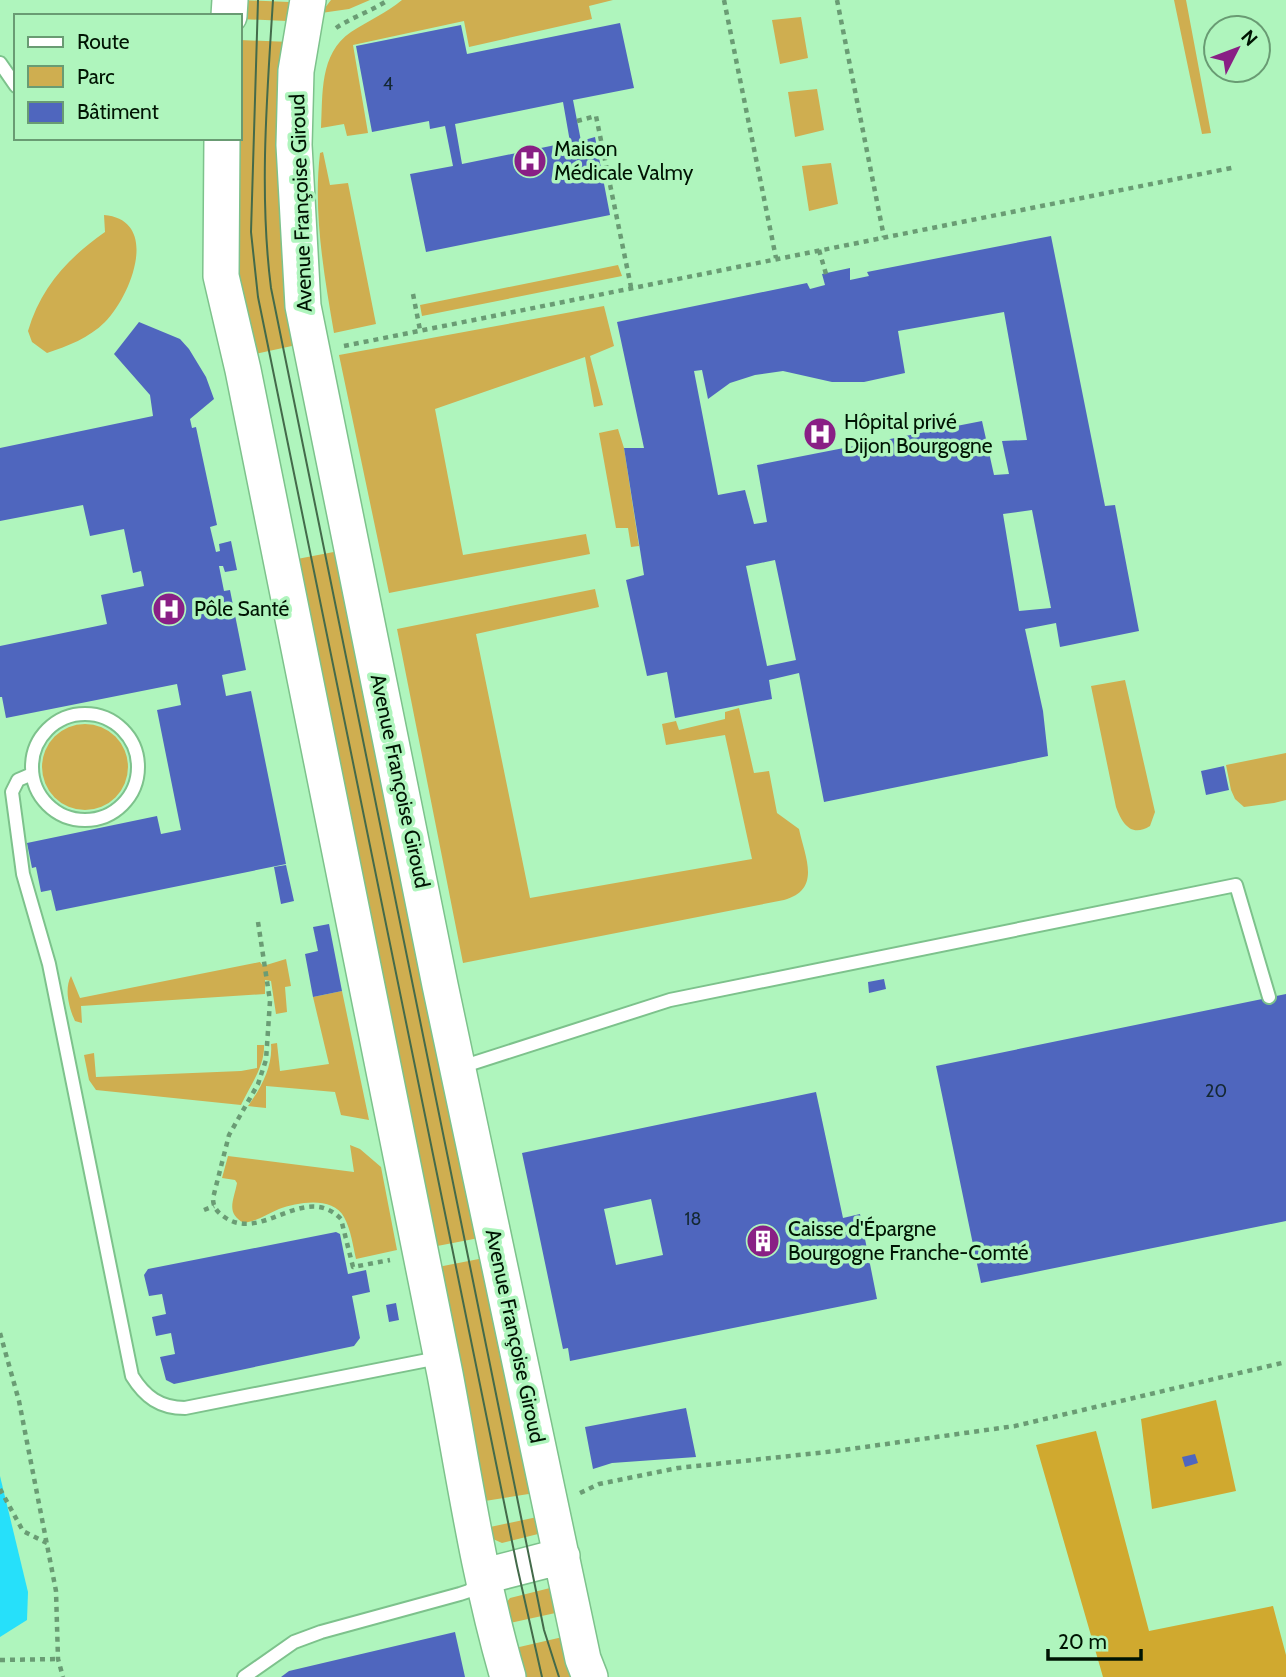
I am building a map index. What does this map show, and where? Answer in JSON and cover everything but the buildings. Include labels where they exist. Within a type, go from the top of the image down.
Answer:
[{"type":"street","name":"Avenue Françoise Giroud","points":[[308,0],[296,71],[294,145],[303,306],[458,1068],[559,1500],[562,1556],[583,1659],[590,1677]]},
{"type":"street","points":[[222,140],[221,276],[243,370],[498,1643],[508,1677]]},
{"type":"street","points":[[485,1576],[562,1556]]},
{"type":"lane","points":[[0,63],[14,83]]},
{"type":"lane","points":[[85,714],[104,717],[119,726],[131,740],[137,757],[138,774],[128,797],[110,814],[94,820],[77,820],[61,814],[47,804],[38,791],[32,774],[33,756],[39,739],[45,732],[67,717],[85,714]]},
{"type":"lane","points":[[32,774],[18,780],[12,792],[23,874],[49,964],[132,1376],[140,1390],[163,1406],[185,1408],[442,1358]]},
{"type":"lane","points":[[458,1068],[670,1000],[1236,885],[1269,997]]},
{"type":"lane","points":[[244,1677],[294,1642],[470,1591],[485,1576]]},
{"type":"path","points":[[724,0],[776,258]]},
{"type":"path","points":[[837,0],[884,237]]},
{"type":"path","points":[[577,121],[596,116],[631,287]]},
{"type":"path","points":[[339,347],[1236,167]]},
{"type":"path","points":[[819,250],[826,274]]},
{"type":"path","points":[[412,294],[421,330]]},
{"type":"path","points":[[258,922],[270,1001],[266,1060],[258,1084],[229,1135],[213,1198],[214,1206],[229,1221],[247,1226],[292,1209],[327,1210],[341,1219],[353,1267],[397,1258]]},
{"type":"path","points":[[204,1210],[214,1206]]},
{"type":"path","points":[[0,1333],[19,1401],[56,1591],[58,1658],[63,1677]]},
{"type":"path","points":[[559,1500],[599,1484],[678,1468],[836,1451],[1015,1426],[1286,1362]]},
{"type":"path","points":[[0,1489],[23,1531],[47,1543]]},
{"type":"path","points":[[0,1660],[58,1658]]},
{"type":"green space","points":[[240,0],[289,2],[291,5],[287,21],[242,19]]},
{"type":"green space","points":[[331,0],[370,0],[349,9],[321,13]]},
{"type":"green space","points":[[402,0],[613,0],[589,6],[592,19],[469,47],[464,21],[353,45],[368,133],[347,136],[344,124],[321,128],[323,88],[333,52],[351,32]]},
{"type":"green space","points":[[1174,0],[1186,0],[1211,133],[1202,134]]},
{"type":"green space","points":[[801,17],[808,58],[780,64],[772,20]]},
{"type":"green space","points":[[242,40],[290,42],[301,344],[250,355],[234,244],[235,140],[242,140]]},
{"type":"green space","points":[[817,89],[824,130],[795,137],[788,92]]},
{"type":"green space","points":[[323,152],[330,185],[348,183],[376,324],[334,333],[319,221],[318,176],[320,153]]},
{"type":"green space","points":[[831,163],[838,204],[809,211],[802,166]]},
{"type":"green space","points":[[104,215],[121,220],[132,230],[136,244],[136,261],[124,295],[99,328],[78,341],[47,353],[32,342],[28,331],[34,315],[57,275],[79,252],[105,232]]},
{"type":"green space","points":[[618,265],[622,276],[422,316],[420,305]]},
{"type":"green space","points":[[604,306],[614,346],[590,356],[603,405],[594,407],[585,357],[435,409],[463,555],[586,534],[590,554],[389,593],[339,355]]},
{"type":"green space","points":[[618,429],[624,448],[639,546],[631,547],[628,528],[616,528],[599,433]]},
{"type":"green space","points":[[344,550],[484,1237],[432,1247],[292,560]]},
{"type":"green space","points":[[595,589],[599,607],[476,634],[530,898],[752,859],[725,735],[666,745],[662,724],[676,721],[679,730],[725,719],[725,712],[739,708],[754,773],[769,771],[777,813],[799,829],[807,861],[807,881],[796,895],[784,900],[463,963],[397,629]]},
{"type":"green space","points":[[1125,680],[1155,812],[1150,826],[1138,830],[1124,823],[1116,807],[1091,686]]},
{"type":"green space","points":[[85,724],[102,727],[116,736],[125,750],[128,767],[125,784],[116,798],[102,807],[85,810],[68,807],[54,798],[45,784],[42,767],[45,750],[54,736],[68,727]]},
{"type":"green space","points":[[1286,753],[1286,800],[1244,807],[1235,799],[1226,765]]},
{"type":"green space","points":[[286,959],[291,986],[285,987],[287,1012],[276,1014],[271,981],[265,980],[265,994],[81,1006],[82,1023],[75,1021],[69,1004],[68,987],[71,976],[80,998],[260,962],[263,966]]},
{"type":"green space","points":[[342,991],[369,1120],[341,1115],[335,1092],[266,1086],[266,1108],[248,1106],[265,1076],[271,1044],[277,1043],[280,1071],[329,1064],[313,997]]},
{"type":"green space","points":[[257,1045],[264,1045],[262,1061],[241,1105],[96,1090],[89,1080],[84,1055],[94,1053],[96,1077],[241,1071],[257,1068]]},
{"type":"green space","points":[[350,1145],[360,1149],[381,1167],[397,1250],[356,1259],[344,1217],[339,1210],[324,1203],[287,1206],[244,1223],[234,1215],[232,1206],[237,1183],[235,1180],[222,1178],[228,1156],[354,1172]]},
{"type":"green space","points":[[489,1257],[535,1493],[485,1501],[438,1267]]},
{"type":"green space","points":[[542,1516],[541,1532],[538,1534],[502,1543],[493,1539],[490,1527]]},
{"type":"green space","points":[[553,1589],[560,1612],[510,1623],[506,1603],[510,1598]]},
{"type":"green space","points":[[567,1636],[579,1677],[522,1677],[515,1648]]},
{"type":"shaded area","points":[[1216,1400],[1236,1491],[1152,1509],[1141,1419]]},
{"type":"shaded area","points":[[1096,1431],[1149,1631],[1273,1606],[1286,1655],[1286,1677],[1103,1677],[1036,1445]]},
{"type":"water","points":[[0,1476],[28,1592],[27,1620],[0,1637]]},
{"type":"tram line","points":[[258,0],[251,232],[258,297],[517,1566],[542,1677]]},
{"type":"tram line","points":[[273,0],[265,181],[271,288],[544,1630],[559,1677]]},
{"type":"place","name":"Maison Médicale Valmy","points":[[530,161]]},
{"type":"place","name":"Hôpital privé Dijon Bourgogne","points":[[820,434]]},
{"type":"place","name":"Pôle Santé","points":[[169,609]]},
{"type":"place","name":"Caisse d'Épargne Bourgogne Franche-Comté","points":[[763,1241]]}]
